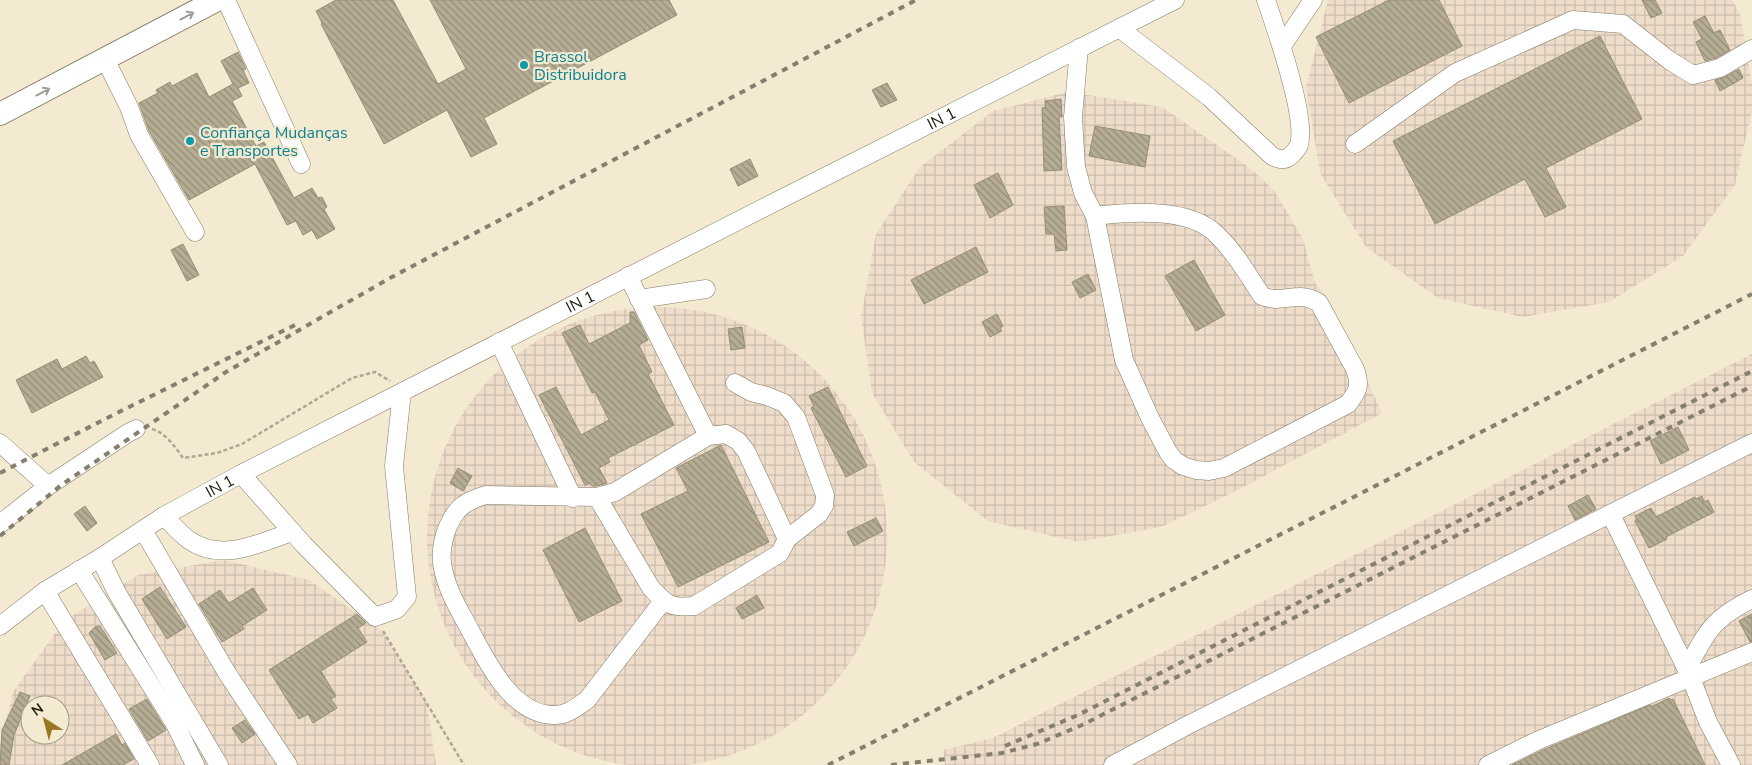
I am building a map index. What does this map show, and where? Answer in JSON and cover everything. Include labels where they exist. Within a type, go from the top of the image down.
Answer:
[{"type":"main road","points":[[0,114],[217,0]]},
{"type":"street","points":[[226,0],[301,164]]},
{"type":"street","name":"IN 1","points":[[0,626],[45,591],[164,516],[241,474],[1175,0]]},
{"type":"street","points":[[1119,28],[1209,97],[1262,148],[1278,159],[1286,159],[1298,146],[1300,132],[1298,115],[1282,46],[1266,0]]},
{"type":"street","points":[[1282,46],[1313,0]]},
{"type":"street","points":[[1355,144],[1455,73],[1573,20],[1623,24],[1669,60],[1693,75],[1720,68],[1752,49]]},
{"type":"street","points":[[1079,48],[1074,117],[1076,167],[1083,193],[1095,216],[1124,360],[1150,418],[1174,460],[1183,466],[1196,470],[1209,472],[1224,468],[1348,404],[1354,396],[1359,381],[1355,369],[1319,303],[1304,296],[1278,299],[1269,299],[1262,296],[1230,249],[1216,233],[1203,224],[1188,218],[1137,213],[1095,216]]},
{"type":"street","points":[[106,59],[131,112],[139,135],[194,232]]},
{"type":"street","points":[[628,276],[708,436]]},
{"type":"street","points":[[639,299],[706,289]]},
{"type":"street","points":[[499,342],[573,498]]},
{"type":"street","points":[[597,497],[651,588],[663,601],[677,608],[694,606],[780,553],[787,539],[819,514],[824,506],[825,495],[796,417],[784,403],[751,392],[735,383]]},
{"type":"street","points":[[241,474],[292,532],[374,617],[398,609],[407,597],[394,466],[402,392]]},
{"type":"street","points":[[0,524],[48,486],[136,429]]},
{"type":"street","points":[[663,601],[587,700],[570,712],[553,716],[534,711],[515,698],[492,672],[450,593],[443,571],[442,548],[448,527],[458,510],[472,500],[486,495],[573,498],[597,497],[615,492],[708,436],[726,434],[738,440],[746,451],[787,539]]},
{"type":"street","points":[[0,443],[48,486]]},
{"type":"street","points":[[1113,765],[1186,726],[1752,443]]},
{"type":"street","points":[[1611,514],[1689,673],[1708,722],[1731,765]]},
{"type":"street","points":[[164,516],[189,540],[210,550],[233,551],[292,532]]},
{"type":"street","points":[[142,530],[227,673],[288,765]]},
{"type":"street","points":[[100,558],[116,591],[219,765]]},
{"type":"street","points":[[80,570],[175,724],[195,765]]},
{"type":"street","points":[[45,591],[150,765]]},
{"type":"street","points":[[1689,673],[1705,635],[1713,625],[1741,604],[1752,599]]},
{"type":"street","points":[[1488,765],[1539,740],[1689,673],[1752,652]]},
{"type":"path","points":[[136,429],[145,427],[157,431],[170,441],[183,458],[217,453],[242,444],[352,378],[375,372],[402,388],[402,392]]},
{"type":"path","points":[[374,617],[464,765]]},
{"type":"shaded area","points":[[1328,0],[1732,0],[1740,14],[1752,84],[1752,111],[1735,185],[1683,256],[1609,302],[1523,317],[1438,298],[1366,247],[1320,173],[1306,87]]},
{"type":"shaded area","points":[[1068,92],[1162,107],[1250,168],[1274,190],[1303,239],[1315,283],[1330,302],[1382,413],[1234,492],[1161,527],[1078,542],[988,521],[914,462],[872,393],[861,317],[876,234],[920,167],[993,111]]},
{"type":"shaded area","points":[[657,307],[680,308],[724,317],[765,334],[803,359],[835,391],[860,429],[877,470],[886,514],[886,560],[877,604],[860,645],[835,683],[803,715],[765,740],[724,757],[680,766],[657,767],[634,766],[590,757],[549,740],[511,715],[479,683],[454,645],[437,604],[428,560],[427,537],[428,514],[437,470],[454,429],[479,391],[511,359],[549,334],[590,317],[634,308]]},
{"type":"shaded area","points":[[1752,354],[1752,765],[942,765],[945,764],[943,750],[993,738]]},
{"type":"shaded area","points":[[224,560],[309,580],[381,630],[427,704],[436,765],[0,765],[0,745],[13,692],[64,621],[138,575]]},
{"type":"building","points":[[336,0],[393,0],[438,84],[466,69],[430,0],[669,0],[677,15],[484,118],[497,144],[471,157],[447,110],[384,144],[316,11]]},
{"type":"building","points":[[1389,0],[1439,0],[1462,46],[1349,103],[1316,37]]},
{"type":"building","points":[[1642,0],[1655,0],[1662,13],[1651,18]]},
{"type":"building","points":[[1705,16],[1714,33],[1720,30],[1730,50],[1716,58],[1705,61],[1696,42],[1702,39],[1693,22]]},
{"type":"building","points":[[1600,36],[1642,119],[1546,168],[1566,207],[1545,217],[1525,179],[1435,224],[1393,141]]},
{"type":"building","name":"Confiança Mudanças e Transportes","points":[[238,52],[246,69],[243,70],[249,83],[238,88],[242,96],[232,101],[256,146],[264,142],[294,198],[312,188],[318,198],[322,197],[327,207],[324,209],[335,229],[317,239],[312,230],[303,235],[296,221],[287,225],[255,164],[189,200],[149,131],[139,103],[158,93],[156,90],[170,82],[172,86],[197,73],[209,97],[233,84],[221,61]]},
{"type":"building","points":[[1739,69],[1743,78],[1720,91],[1715,80]]},
{"type":"building","points":[[887,83],[897,100],[881,107],[872,90]]},
{"type":"building","points":[[1061,99],[1062,117],[1059,117],[1062,170],[1044,171],[1042,108],[1046,107],[1045,101]]},
{"type":"building","points":[[1095,126],[1150,136],[1145,167],[1089,156]]},
{"type":"building","points":[[750,159],[758,176],[738,186],[730,169]]},
{"type":"building","points":[[998,173],[1013,205],[990,218],[974,185]]},
{"type":"building","points":[[1064,206],[1067,250],[1056,251],[1054,234],[1046,234],[1044,207]]},
{"type":"building","points":[[183,244],[199,275],[187,281],[171,250]]},
{"type":"building","points":[[976,247],[988,272],[924,304],[911,280]]},
{"type":"building","points":[[1194,260],[1225,315],[1196,331],[1165,276]]},
{"type":"building","points":[[1088,274],[1096,290],[1080,298],[1072,282]]},
{"type":"building","points":[[630,312],[634,312],[648,340],[639,345],[652,372],[648,374],[674,425],[608,458],[610,462],[599,468],[607,483],[596,486],[592,486],[590,483],[585,485],[539,395],[556,387],[581,435],[609,420],[595,392],[592,393],[562,333],[580,325],[589,344],[630,323]]},
{"type":"building","points":[[997,314],[1003,326],[1000,328],[1002,331],[990,337],[982,322]]},
{"type":"building","points":[[742,327],[745,348],[731,350],[728,329]]},
{"type":"building","points":[[86,356],[90,363],[94,361],[103,377],[32,413],[16,380],[57,359],[62,369]]},
{"type":"building","points":[[828,387],[867,466],[846,477],[811,408],[814,406],[809,396]]},
{"type":"building","points":[[1678,427],[1689,450],[1661,464],[1650,441]]},
{"type":"building","points":[[721,445],[769,542],[678,587],[641,514],[688,491],[676,468]]},
{"type":"building","points":[[458,468],[472,476],[463,491],[450,483]]},
{"type":"building","points":[[1588,495],[1596,509],[1575,520],[1568,506]]},
{"type":"building","points":[[1702,496],[1704,502],[1708,500],[1714,512],[1649,548],[1635,521],[1637,519],[1635,516],[1651,508],[1656,517],[1695,497],[1696,499]]},
{"type":"building","points":[[85,506],[97,523],[87,531],[74,514]]},
{"type":"building","points":[[876,518],[883,531],[854,546],[847,532]]},
{"type":"building","points":[[585,528],[622,601],[579,622],[543,550]]},
{"type":"building","points":[[160,587],[186,627],[167,639],[142,599]]},
{"type":"building","points":[[253,588],[267,610],[242,626],[244,629],[222,642],[199,604],[220,590],[229,603]]},
{"type":"building","points":[[757,595],[764,608],[742,619],[736,608]]},
{"type":"building","points":[[357,614],[366,623],[358,628],[367,642],[321,671],[336,696],[331,699],[337,708],[313,723],[308,714],[299,719],[269,670]]},
{"type":"building","points":[[1752,614],[1752,642],[1750,642],[1739,621]]},
{"type":"building","points":[[100,626],[117,653],[105,660],[89,633],[95,627]]},
{"type":"building","points":[[20,692],[28,695],[20,695],[20,720],[14,735],[9,765],[0,765],[2,730]]},
{"type":"building","points":[[1669,698],[1670,700],[1673,699],[1705,765],[1512,765],[1543,750]]},
{"type":"building","points":[[147,699],[166,730],[148,741],[129,709]]},
{"type":"building","points":[[245,720],[255,734],[242,743],[232,728]]},
{"type":"building","points":[[116,734],[122,745],[125,743],[134,759],[123,765],[62,765]]},
{"type":"railway","points":[[0,536],[60,486],[226,372],[390,278],[916,0]]},
{"type":"railway","points":[[828,765],[1752,294]]},
{"type":"railway","points":[[0,473],[295,325]]},
{"type":"railway","points":[[1005,746],[1078,715],[1752,371]]},
{"type":"railway","points":[[891,765],[1002,753],[1037,744],[1082,725],[1752,386]]},
{"type":"place","name":"Brassol Distribuidora","points":[[524,65]]},
{"type":"place","name":"Confiança Mudanças e Transportes","points":[[190,141]]}]
